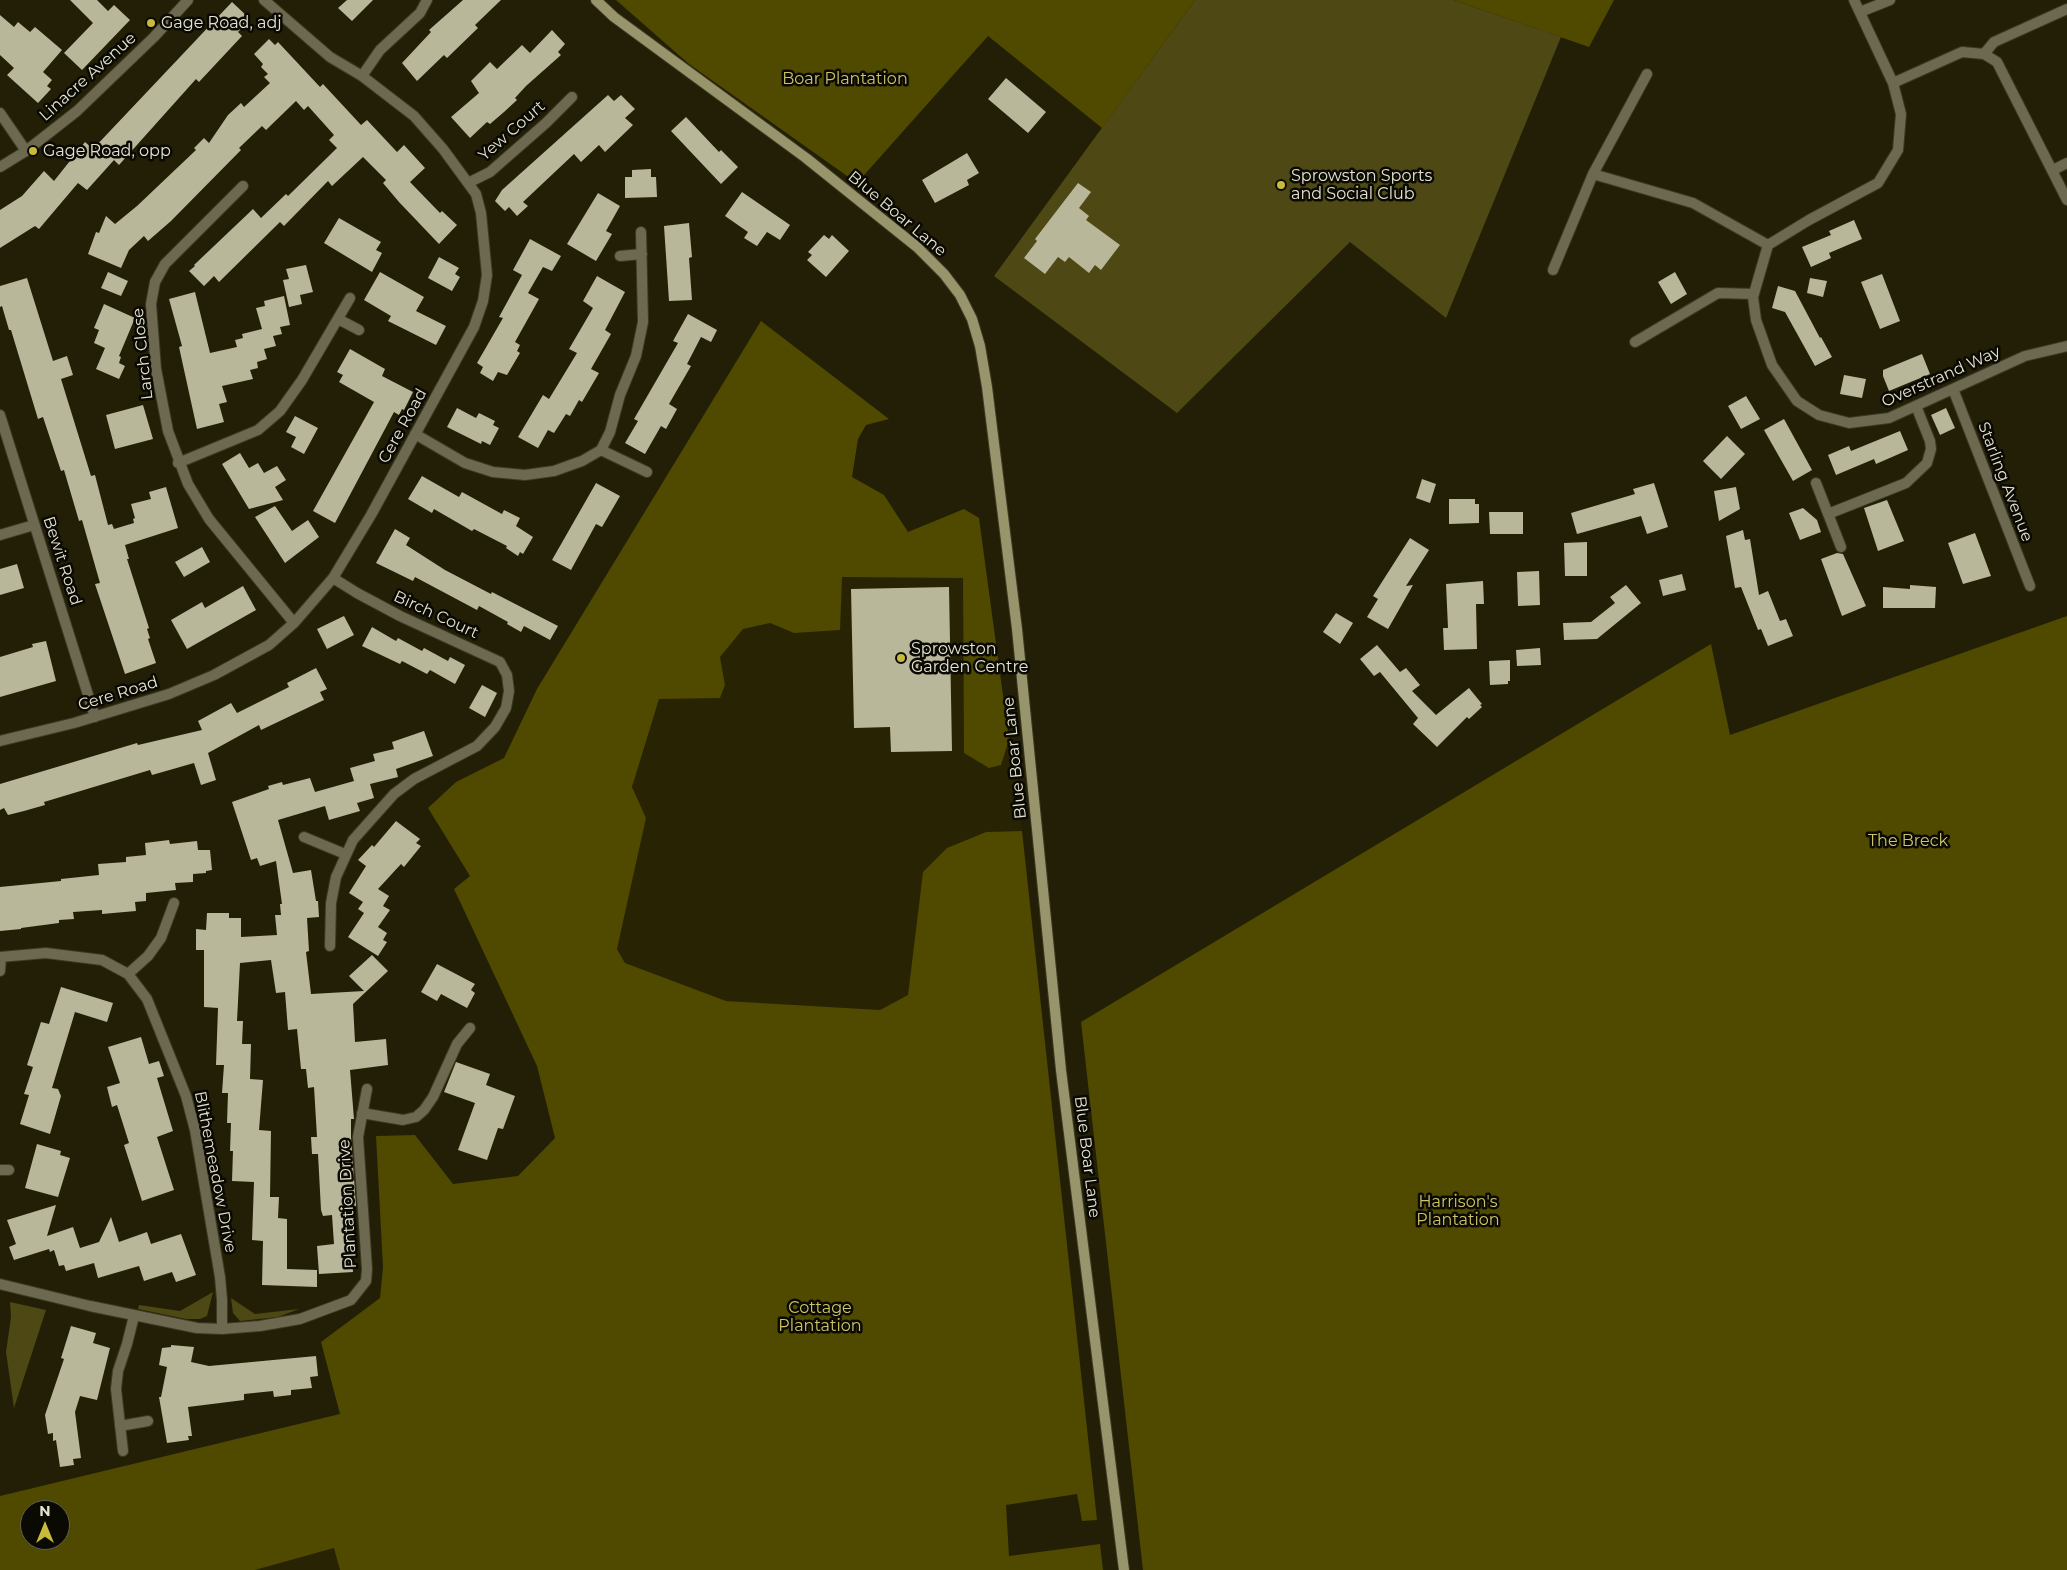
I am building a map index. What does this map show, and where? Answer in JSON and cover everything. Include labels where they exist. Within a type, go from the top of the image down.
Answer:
[{"type":"street","name":"Linacre Avenue","points":[[0,168],[26,151],[77,111],[154,37],[188,0]]},
{"type":"street","name":"Cere Road","points":[[0,741],[169,694],[214,675],[269,646],[294,623],[333,578],[371,515],[474,326],[483,301],[487,275],[481,213],[476,194],[443,149],[414,116],[362,76],[330,57],[264,0]]},
{"type":"street","points":[[362,76],[380,50],[420,13],[427,0]]},
{"type":"street","name":"Blue Boar Lane","points":[[596,0],[614,18],[806,158],[918,247],[944,274],[960,295],[972,319],[980,346],[987,387],[1017,629],[1060,1070],[1124,1570]]},
{"type":"street","points":[[1593,174],[1693,204],[1768,245],[1878,183],[1898,150],[1901,114],[1893,83],[1854,0]]},
{"type":"street","points":[[1860,12],[1890,0]]},
{"type":"street","points":[[1984,54],[1994,42],[2067,9]]},
{"type":"street","points":[[1893,83],[1962,52],[1984,54],[1997,62],[2067,200]]},
{"type":"street","points":[[1552,270],[1593,174],[1647,74]]},
{"type":"street","name":"Yew Court","points":[[468,184],[490,172],[546,123],[572,97]]},
{"type":"street","points":[[0,113],[26,151]]},
{"type":"street","points":[[2053,170],[2067,163]]},
{"type":"street","name":"Larch Close","points":[[243,186],[165,264],[155,282],[151,304],[156,370],[168,431],[178,463],[188,484],[209,518],[294,623]]},
{"type":"street","points":[[415,434],[465,464],[493,472],[525,475],[554,471],[582,461],[601,450],[610,432],[620,395],[636,356],[644,322],[641,232]]},
{"type":"street","name":"Overstrand Way","points":[[1768,245],[1754,294],[1756,320],[1772,365],[1798,401],[1819,415],[1849,423],[1889,418],[2025,356],[2067,346]]},
{"type":"street","points":[[620,256],[642,254]]},
{"type":"street","points":[[1635,342],[1718,293],[1754,294]]},
{"type":"street","points":[[178,463],[258,430],[280,410],[302,380],[350,298]]},
{"type":"street","points":[[338,319],[359,330]]},
{"type":"street","name":"Starling Avenue","points":[[1953,389],[2030,586]]},
{"type":"street","points":[[1828,514],[1906,483],[1922,469],[1929,457],[1930,441],[1916,406]]},
{"type":"street","name":"Bewit Road","points":[[0,415],[95,716]]},
{"type":"street","points":[[601,450],[647,472]]},
{"type":"street","points":[[1816,483],[1841,547]]},
{"type":"street","points":[[0,535],[34,524]]},
{"type":"street","name":"Birch Court","points":[[333,578],[400,616],[500,662],[507,674],[509,692],[506,708],[494,727],[477,746],[414,778],[394,794],[353,840],[345,854]]},
{"type":"street","points":[[304,837],[345,854],[336,877],[331,902],[330,946]]},
{"type":"street","points":[[128,974],[148,956],[161,938],[174,903]]},
{"type":"street","name":"Blithemeadow Drive","points":[[0,971],[0,957],[46,953],[102,960],[128,974],[147,999],[186,1096],[195,1130],[220,1277],[222,1329]]},
{"type":"street","points":[[362,1113],[403,1120],[416,1117],[424,1110],[433,1097],[457,1044],[470,1028]]},
{"type":"street","name":"Plantation Drive","points":[[0,1284],[134,1316],[197,1328],[222,1329],[260,1326],[300,1318],[351,1300],[366,1281],[367,1269],[358,1137],[368,1089]]},
{"type":"street","points":[[123,1451],[116,1389],[134,1316]]},
{"type":"street","points":[[120,1426],[148,1421]]},
{"type":"shaded area","name":"Sprowston Sports and Social Club","points":[[1195,0],[1454,0],[1561,37],[1446,318],[1350,242],[1177,413],[994,276]]},
{"type":"shaded area","points":[[842,577],[963,577],[964,753],[989,768],[1001,765],[1009,740],[1022,831],[986,832],[947,848],[923,872],[908,995],[880,1010],[726,1001],[625,963],[617,948],[646,818],[632,787],[659,698],[720,698],[725,684],[720,657],[743,629],[770,623],[794,633]]},
{"type":"shaded area","points":[[213,1292],[207,1316],[200,1319],[186,1319],[138,1309],[139,1305],[180,1311]]},
{"type":"shaded area","points":[[231,1298],[255,1314],[299,1309],[278,1317],[240,1321],[233,1313]]},
{"type":"shaded area","points":[[10,1302],[46,1310],[14,1408],[6,1352],[11,1317]]},
{"type":"shaded area","points":[[335,1548],[340,1570],[255,1570]]},
{"type":"green space","name":"Boar Plantation","points":[[616,0],[1195,0],[1102,128],[988,36],[857,183],[689,64]]},
{"type":"green space","points":[[1454,0],[1614,0],[1589,47]]},
{"type":"green space","name":"Cottage Plantation","points":[[761,321],[889,419],[866,425],[858,439],[852,477],[884,495],[908,532],[964,509],[979,518],[1009,740],[1001,765],[989,768],[964,753],[963,578],[842,577],[840,630],[794,633],[770,623],[743,629],[720,657],[725,685],[720,698],[659,699],[632,787],[646,818],[617,949],[625,963],[726,1001],[880,1010],[908,995],[923,872],[947,848],[986,832],[1022,831],[1097,1520],[1082,1521],[1077,1494],[1006,1505],[1009,1556],[1100,1544],[1103,1570],[340,1570],[334,1548],[255,1570],[0,1570],[0,1496],[340,1414],[321,1342],[380,1298],[383,1267],[376,1136],[415,1135],[453,1184],[518,1176],[555,1138],[537,1066],[454,889],[470,876],[428,808],[456,782],[504,758],[537,689]]},
{"type":"green space","name":"Harrison's Plantation","points":[[2067,616],[2067,1570],[1143,1570],[1081,1022],[1711,644],[1730,735]]},
{"type":"building","points":[[70,0],[97,0],[108,11],[114,5],[130,20],[82,70],[64,53],[93,23]]},
{"type":"building","points":[[347,0],[373,0],[352,21],[338,8]]},
{"type":"building","points":[[463,0],[501,0],[475,25],[478,28],[447,58],[444,55],[417,81],[402,63],[431,32],[429,30]]},
{"type":"building","points":[[232,2],[250,19],[238,32],[242,36],[199,82],[196,79],[119,165],[114,160],[87,190],[78,183],[39,229],[35,226],[0,248],[0,210],[22,196],[44,171],[54,181],[85,142],[93,149]]},
{"type":"building","points":[[0,15],[14,27],[18,22],[30,32],[35,27],[62,50],[43,72],[52,80],[47,86],[51,89],[38,103],[7,75],[14,68],[0,55]]},
{"type":"building","points":[[552,30],[565,44],[558,52],[561,55],[526,86],[515,98],[517,100],[504,112],[490,124],[487,122],[470,138],[451,117],[479,93],[471,81],[490,62],[497,69],[522,45],[530,53]]},
{"type":"building","points":[[269,39],[275,45],[278,42],[320,87],[323,84],[361,125],[367,120],[397,152],[404,145],[425,168],[410,182],[440,213],[442,211],[457,225],[439,244],[399,202],[383,183],[386,180],[363,157],[332,186],[328,181],[284,226],[280,222],[219,282],[214,276],[204,286],[189,271],[194,265],[253,209],[261,218],[286,194],[288,196],[337,148],[329,140],[334,135],[308,106],[304,110],[296,101],[266,130],[262,126],[239,148],[241,150],[171,221],[148,241],[144,236],[129,250],[121,268],[88,254],[96,232],[99,233],[106,216],[115,224],[137,206],[196,150],[194,148],[204,138],[209,143],[228,115],[241,103],[244,107],[270,83],[264,77],[268,74],[261,67],[263,64],[254,54]]},
{"type":"building","points":[[1006,78],[1046,112],[1028,133],[988,99]]},
{"type":"building","points":[[608,95],[614,101],[621,95],[635,109],[625,118],[633,125],[605,152],[599,145],[581,162],[574,154],[523,202],[528,206],[517,216],[509,207],[505,211],[495,201],[502,190]]},
{"type":"building","points":[[686,117],[719,152],[721,150],[738,167],[721,184],[671,131]]},
{"type":"building","points":[[967,153],[979,173],[967,180],[969,185],[935,203],[922,180]]},
{"type":"building","points":[[651,169],[651,177],[656,177],[657,197],[625,198],[625,177],[632,177],[632,170]]},
{"type":"building","points":[[1078,183],[1091,192],[1079,208],[1089,216],[1086,220],[1120,245],[1101,270],[1095,265],[1089,273],[1069,257],[1065,262],[1058,257],[1045,274],[1024,258],[1037,241],[1035,239]]},
{"type":"building","points":[[742,192],[790,225],[780,240],[767,232],[757,246],[744,238],[748,232],[725,216]]},
{"type":"building","points":[[598,193],[620,206],[606,231],[612,234],[596,261],[567,244]]},
{"type":"building","points":[[339,218],[381,242],[376,250],[382,253],[372,272],[324,243]]},
{"type":"building","points":[[1854,220],[1862,239],[1829,253],[1831,258],[1811,267],[1802,247],[1831,235],[1829,231]]},
{"type":"building","points":[[689,223],[692,257],[689,258],[692,300],[669,301],[664,226]]},
{"type":"building","points":[[824,235],[829,239],[832,235],[849,251],[826,277],[807,260],[812,255],[808,252]]},
{"type":"building","points":[[530,239],[561,256],[552,271],[543,267],[528,293],[539,299],[515,342],[520,345],[517,351],[520,353],[507,375],[498,372],[493,381],[480,373],[483,367],[477,363],[503,318],[499,317],[522,275],[513,270]]},
{"type":"building","points":[[439,257],[459,268],[455,274],[460,277],[452,291],[428,278]]},
{"type":"building","points":[[306,265],[313,292],[300,295],[302,304],[289,307],[283,280],[289,279],[286,269]]},
{"type":"building","points":[[108,272],[128,281],[121,296],[101,288]]},
{"type":"building","points":[[380,272],[424,297],[416,311],[446,326],[436,345],[388,321],[391,316],[364,300]]},
{"type":"building","points":[[1675,272],[1687,294],[1671,304],[1658,282]]},
{"type":"building","points":[[1882,274],[1900,321],[1880,329],[1861,282]]},
{"type":"building","points":[[597,276],[625,292],[605,330],[611,334],[591,369],[599,373],[582,402],[579,400],[570,416],[566,414],[554,433],[548,430],[538,448],[518,437],[543,395],[549,399],[577,353],[569,349],[593,308],[583,301]]},
{"type":"building","points":[[27,278],[53,361],[67,356],[73,375],[61,379],[91,476],[95,475],[108,525],[112,524],[114,529],[134,523],[133,519],[135,518],[131,504],[151,499],[149,492],[166,487],[178,528],[125,545],[129,559],[127,559],[149,628],[147,629],[150,638],[148,639],[156,663],[125,674],[95,584],[100,583],[82,520],[79,521],[64,470],[61,471],[43,417],[38,419],[11,330],[9,330],[2,306],[0,307],[0,286]]},
{"type":"building","points":[[1810,278],[1827,281],[1823,297],[1807,293]]},
{"type":"building","points":[[1778,286],[1795,291],[1832,357],[1815,366],[1785,312],[1772,308]]},
{"type":"building","points":[[195,292],[210,353],[237,347],[235,340],[243,338],[242,334],[262,329],[256,308],[265,306],[264,301],[284,296],[290,325],[280,327],[282,334],[273,336],[276,346],[264,349],[267,359],[257,362],[258,368],[250,370],[253,379],[222,386],[227,402],[219,404],[224,422],[197,429],[179,347],[182,346],[169,299]]},
{"type":"building","points":[[104,304],[135,318],[119,356],[121,357],[119,363],[125,366],[119,379],[96,369],[105,348],[94,343],[99,330],[94,328]]},
{"type":"building","points":[[688,314],[717,330],[711,342],[701,337],[687,364],[691,366],[669,404],[677,409],[666,429],[661,426],[645,454],[625,443],[638,421],[634,419],[678,343],[673,341]]},
{"type":"building","points":[[350,349],[385,369],[382,376],[413,392],[404,410],[402,409],[399,415],[394,412],[335,523],[313,511],[374,402],[339,382],[343,375],[337,372]]},
{"type":"building","points":[[1922,354],[1930,374],[1889,391],[1883,376],[1883,370]]},
{"type":"building","points":[[1844,375],[1866,379],[1862,398],[1840,394]]},
{"type":"building","points":[[1746,396],[1760,419],[1741,429],[1728,406]]},
{"type":"building","points":[[143,405],[153,439],[115,449],[106,415]]},
{"type":"building","points":[[457,408],[476,418],[479,413],[495,421],[493,425],[499,428],[490,445],[482,441],[481,444],[447,427]]},
{"type":"building","points":[[1946,408],[1955,428],[1940,435],[1931,415]]},
{"type":"building","points":[[295,416],[318,428],[304,454],[291,447],[296,437],[286,432]]},
{"type":"building","points":[[1784,419],[1812,470],[1793,481],[1764,430]]},
{"type":"building","points":[[1900,431],[1908,450],[1876,464],[1874,459],[1836,475],[1828,455],[1849,446],[1851,451]]},
{"type":"building","points":[[1727,436],[1745,454],[1721,479],[1703,461]]},
{"type":"building","points":[[240,453],[249,468],[258,463],[264,473],[277,466],[286,480],[275,487],[283,500],[249,509],[222,464]]},
{"type":"building","points":[[422,476],[459,497],[462,492],[502,514],[504,510],[520,518],[516,526],[533,537],[523,554],[520,552],[518,556],[506,548],[507,546],[474,529],[472,531],[434,509],[432,513],[408,499]]},
{"type":"building","points":[[1422,479],[1436,484],[1430,503],[1416,498]]},
{"type":"building","points":[[596,483],[620,496],[602,527],[596,524],[571,570],[552,560]]},
{"type":"building","points":[[1654,483],[1668,527],[1647,534],[1641,516],[1577,534],[1571,513],[1635,494],[1633,489]]},
{"type":"building","points":[[1736,487],[1740,509],[1719,521],[1714,491]]},
{"type":"building","points":[[1449,499],[1475,499],[1475,504],[1479,504],[1479,523],[1449,524]]},
{"type":"building","points":[[1887,500],[1904,541],[1878,551],[1864,508]]},
{"type":"building","points":[[275,506],[292,531],[308,520],[319,537],[285,563],[255,517]]},
{"type":"building","points":[[1803,508],[1817,520],[1821,532],[1800,540],[1789,513]]},
{"type":"building","points":[[1489,512],[1523,512],[1523,534],[1490,534]]},
{"type":"building","points":[[395,529],[410,538],[406,545],[445,570],[558,626],[550,640],[524,626],[521,632],[507,624],[508,622],[479,606],[477,610],[415,577],[413,581],[376,563]]},
{"type":"building","points":[[1743,530],[1745,540],[1750,539],[1759,595],[1768,591],[1780,621],[1786,619],[1793,636],[1768,646],[1761,629],[1758,630],[1741,587],[1735,588],[1726,536]]},
{"type":"building","points":[[1975,533],[1991,576],[1963,584],[1948,543]]},
{"type":"building","points":[[1410,538],[1429,550],[1406,586],[1413,585],[1388,629],[1367,617],[1378,599],[1373,596]]},
{"type":"building","points":[[1587,542],[1587,576],[1565,576],[1564,543]]},
{"type":"building","points":[[202,547],[210,562],[184,577],[175,562]]},
{"type":"building","points":[[1837,553],[1843,554],[1866,606],[1842,616],[1821,559]]},
{"type":"building","points":[[17,564],[24,588],[0,595],[0,569]]},
{"type":"building","points":[[1539,571],[1540,605],[1518,606],[1517,572]]},
{"type":"building","points":[[1682,574],[1686,590],[1663,596],[1659,580]]},
{"type":"building","points":[[1483,581],[1484,604],[1476,604],[1477,649],[1444,650],[1443,628],[1448,628],[1446,584]]},
{"type":"building","points":[[1626,585],[1641,603],[1597,639],[1564,640],[1563,623],[1591,622],[1615,603],[1610,597]]},
{"type":"building","points":[[1910,585],[1936,587],[1935,608],[1883,608],[1883,587],[1910,589]]},
{"type":"building","points":[[243,586],[256,610],[187,649],[171,620],[202,602],[205,608]]},
{"type":"building","name":"Sprowston Garden Centre","points":[[949,587],[952,751],[891,752],[890,727],[854,728],[851,589]]},
{"type":"building","points":[[1336,613],[1353,623],[1340,644],[1323,632]]},
{"type":"building","points":[[344,616],[354,635],[327,649],[317,629]]},
{"type":"building","points":[[372,627],[396,641],[398,638],[422,651],[424,648],[448,661],[450,657],[465,665],[455,684],[430,670],[427,674],[402,661],[400,664],[362,646]]},
{"type":"building","points":[[46,641],[56,681],[0,697],[0,657],[33,647],[32,644]]},
{"type":"building","points":[[1377,645],[1400,672],[1406,668],[1420,685],[1412,691],[1436,715],[1469,688],[1482,704],[1480,705],[1482,707],[1469,719],[1467,717],[1437,747],[1413,724],[1418,718],[1380,672],[1374,676],[1360,659]]},
{"type":"building","points":[[1540,648],[1541,665],[1517,666],[1516,650]]},
{"type":"building","points":[[1510,660],[1510,681],[1508,681],[1508,684],[1490,685],[1489,661]]},
{"type":"building","points":[[316,668],[327,689],[320,692],[324,700],[261,730],[259,725],[208,753],[216,780],[201,785],[194,763],[152,775],[150,770],[44,802],[45,805],[8,815],[4,808],[0,810],[0,784],[137,743],[138,745],[202,730],[198,721],[231,703],[237,713],[289,687],[287,683]]},
{"type":"building","points":[[482,685],[497,693],[485,717],[469,708]]},
{"type":"building","points":[[424,731],[433,756],[396,769],[398,777],[370,784],[374,798],[357,803],[360,811],[329,820],[325,806],[278,820],[293,873],[311,870],[316,901],[318,901],[319,917],[307,918],[309,951],[306,952],[311,994],[364,991],[349,976],[372,955],[388,971],[353,1004],[355,1042],[386,1039],[388,1065],[350,1070],[354,1119],[351,1119],[351,1137],[356,1206],[348,1207],[353,1272],[319,1274],[317,1246],[334,1244],[332,1215],[323,1216],[321,1210],[318,1154],[312,1154],[311,1137],[317,1137],[314,1087],[308,1088],[306,1069],[301,1069],[297,1029],[288,1030],[285,992],[276,993],[271,960],[240,963],[237,1021],[243,1021],[242,1044],[251,1044],[250,1079],[263,1080],[259,1130],[271,1131],[270,1197],[279,1197],[278,1218],[287,1219],[287,1269],[317,1270],[317,1287],[262,1285],[263,1241],[252,1240],[254,1182],[232,1181],[233,1151],[230,1151],[231,1123],[227,1123],[228,1093],[222,1093],[224,1065],[216,1065],[218,1008],[204,1007],[204,950],[196,950],[196,929],[206,930],[207,913],[229,913],[229,918],[241,918],[241,937],[277,935],[275,915],[281,915],[280,904],[282,904],[276,861],[260,866],[257,858],[251,860],[232,802],[269,789],[268,786],[282,782],[283,785],[310,778],[315,792],[354,781],[350,768],[375,761],[373,754],[394,749],[392,742]]},
{"type":"building","points":[[396,821],[420,839],[416,843],[421,846],[404,867],[401,864],[378,889],[389,896],[383,906],[390,910],[378,927],[387,933],[383,940],[387,942],[378,956],[348,937],[364,913],[358,909],[363,902],[349,893],[366,866],[358,860],[372,845],[374,847]]},
{"type":"building","points":[[169,840],[170,844],[197,841],[198,850],[210,850],[212,870],[206,871],[206,873],[193,874],[193,882],[175,883],[176,890],[146,893],[146,901],[135,902],[136,911],[102,914],[102,910],[73,912],[74,919],[59,920],[59,923],[0,931],[0,887],[99,875],[98,864],[126,862],[126,857],[146,855],[145,843]]},
{"type":"building","points":[[437,964],[475,984],[471,990],[475,993],[467,1008],[441,994],[437,1001],[421,992]]},
{"type":"building","points":[[61,987],[113,1003],[107,1022],[75,1012],[52,1088],[58,1089],[61,1096],[50,1134],[20,1124],[29,1095],[24,1094],[33,1067],[27,1065],[41,1022],[49,1024]]},
{"type":"building","points":[[141,1037],[149,1064],[159,1061],[164,1076],[157,1078],[173,1131],[157,1137],[174,1190],[142,1201],[124,1145],[129,1143],[117,1105],[112,1107],[107,1087],[120,1083],[108,1047]]},
{"type":"building","points":[[456,1062],[490,1074],[486,1085],[515,1096],[503,1129],[498,1128],[487,1160],[458,1150],[475,1103],[444,1092]]},
{"type":"building","points":[[37,1144],[61,1151],[60,1155],[70,1158],[58,1197],[25,1188]]},
{"type":"building","points":[[56,1205],[47,1236],[73,1227],[80,1248],[99,1242],[111,1217],[119,1242],[147,1232],[151,1244],[181,1234],[196,1275],[176,1282],[172,1272],[144,1281],[139,1266],[98,1278],[94,1263],[66,1271],[64,1265],[59,1266],[54,1250],[50,1252],[49,1249],[14,1260],[9,1247],[16,1244],[7,1220]]},
{"type":"building","points":[[71,1326],[96,1333],[93,1343],[110,1348],[97,1400],[80,1396],[75,1412],[81,1458],[73,1459],[74,1465],[60,1467],[56,1440],[53,1441],[53,1433],[48,1434],[45,1415],[64,1359],[61,1358]]},
{"type":"building","points":[[171,1345],[194,1347],[191,1362],[209,1366],[316,1356],[318,1376],[310,1377],[312,1388],[291,1390],[291,1395],[274,1397],[273,1391],[244,1394],[244,1400],[188,1407],[192,1436],[188,1436],[189,1440],[167,1443],[159,1397],[161,1397],[167,1367],[159,1365],[162,1348],[171,1347]]},
{"type":"place","name":"Gage Road, adj","points":[[151,23]]},
{"type":"place","name":"Gage Road, opp","points":[[33,151]]},
{"type":"place","name":"Sprowston Sports and Social Club","points":[[1281,185]]},
{"type":"place","name":"Sprowston Garden Centre","points":[[901,658]]},
{"type":"park label","name":"The Breck","points":[[1908,841]]}]
